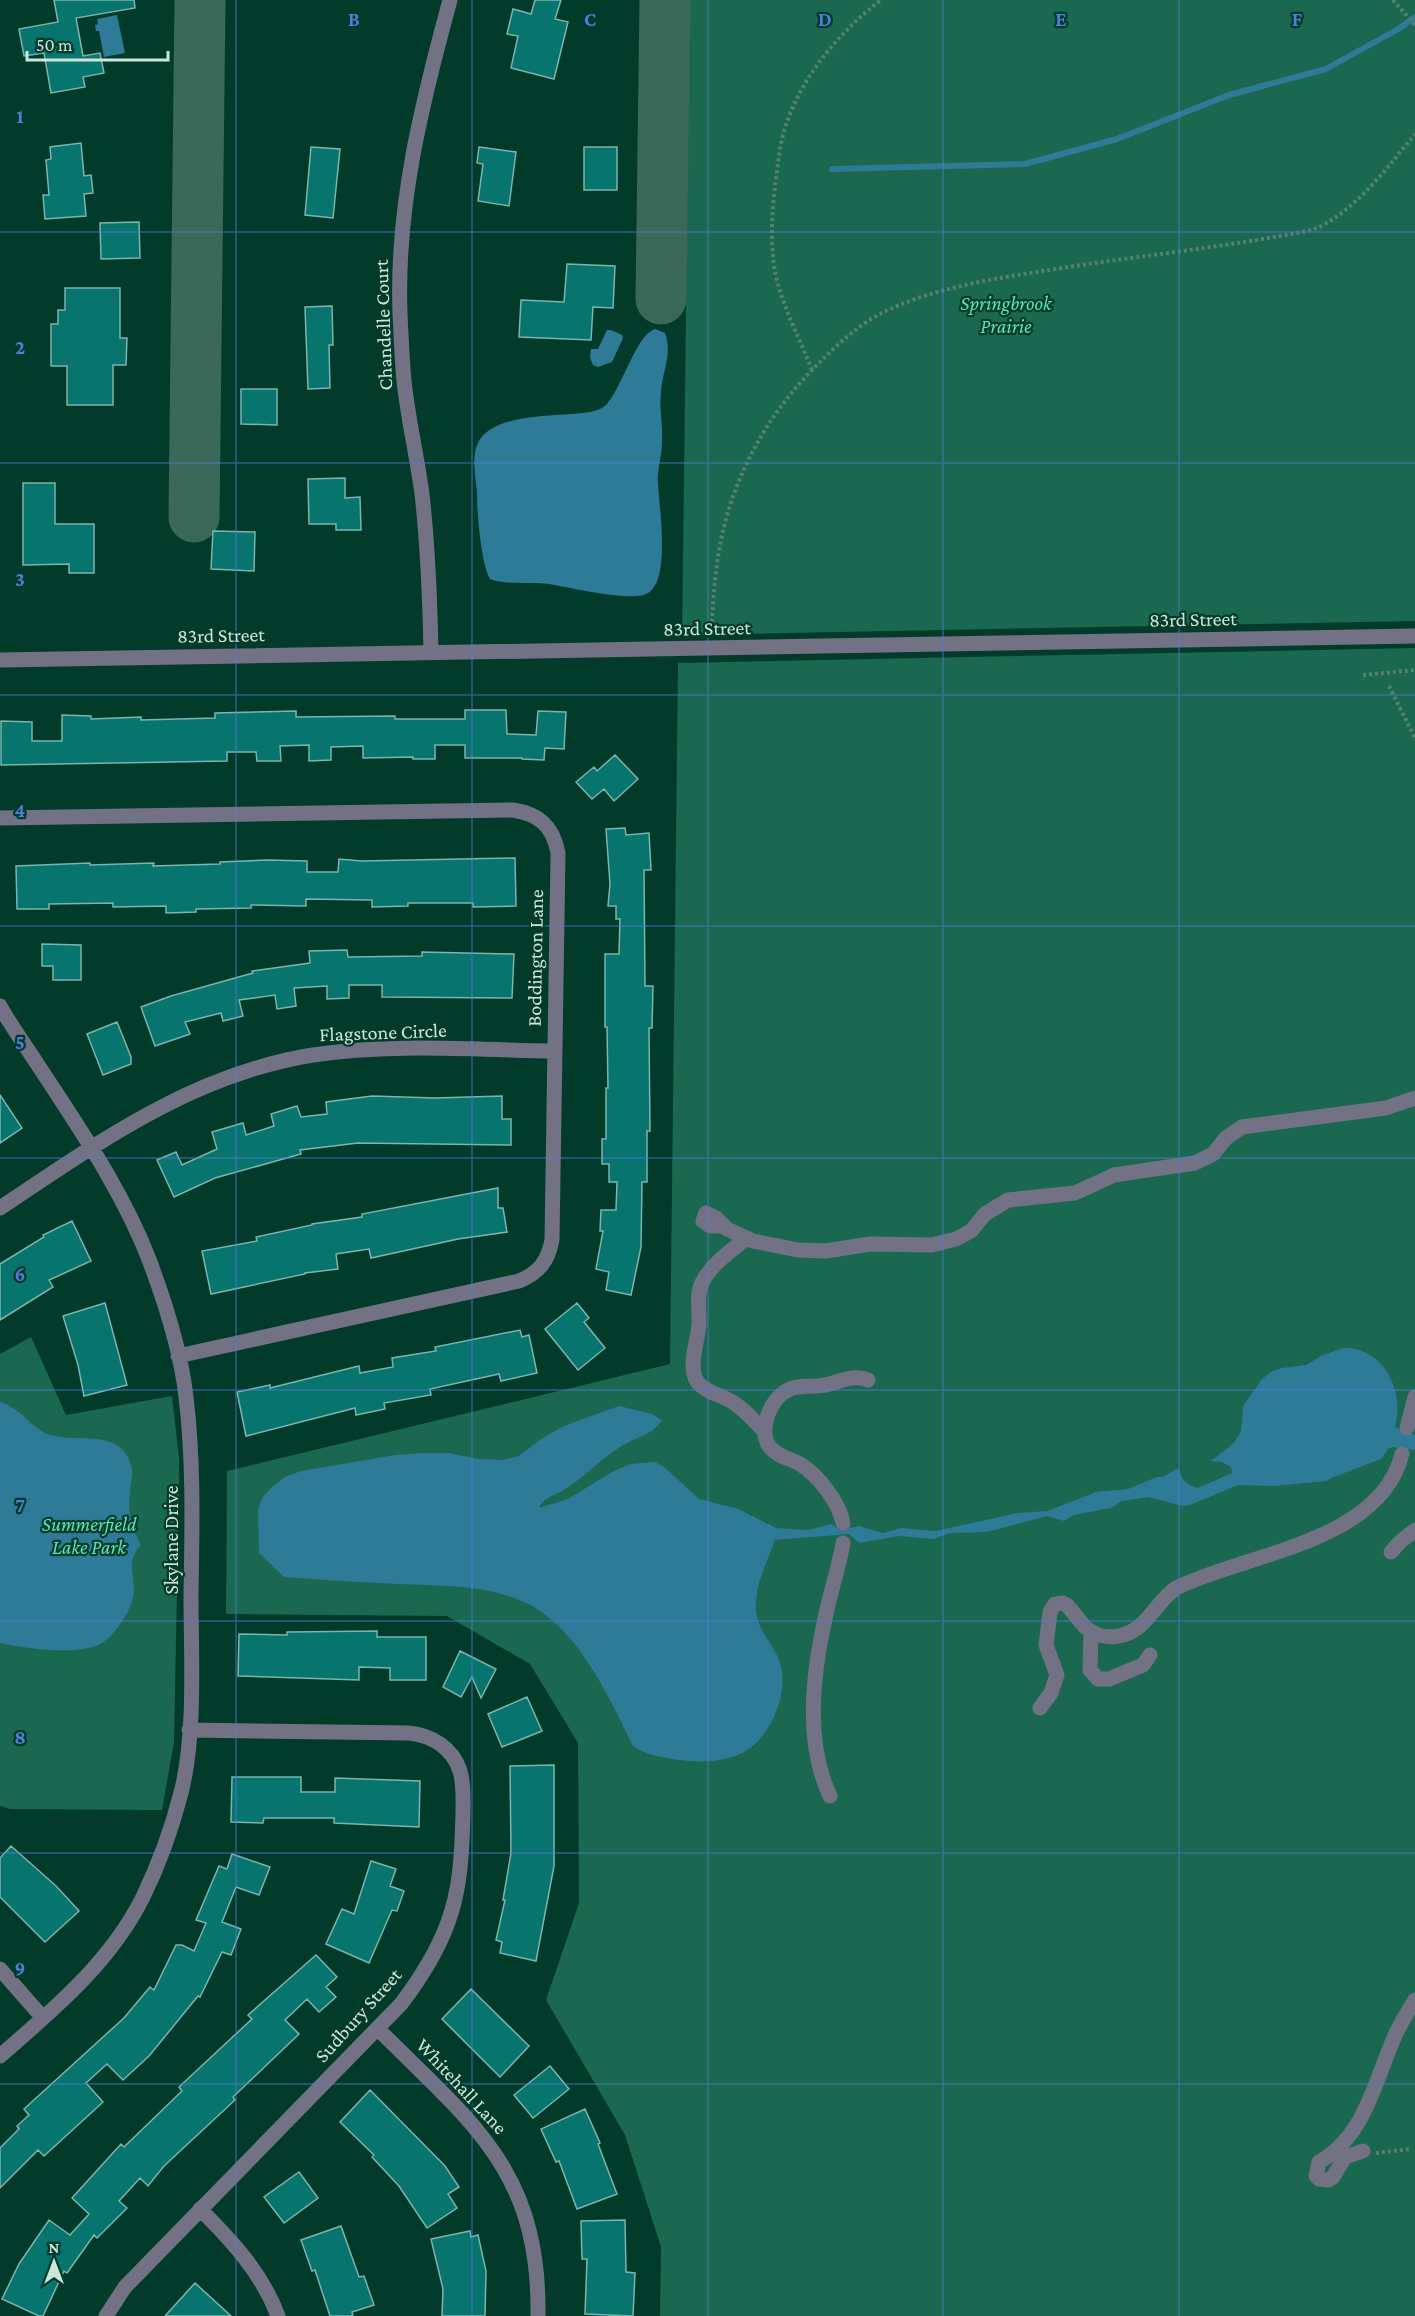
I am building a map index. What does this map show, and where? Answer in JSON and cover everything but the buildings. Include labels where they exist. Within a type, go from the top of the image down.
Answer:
[{"type":"street","name":"Chandelle Court","points":[[431,653],[424,515],[404,383],[400,311],[401,250],[413,146],[450,0]]},
{"type":"street","name":"83rd Street","points":[[0,660],[1415,636]]},
{"type":"street","name":"Boddington Lane","points":[[0,818],[513,810],[529,813],[541,819],[550,829],[556,841],[558,853],[552,1240],[549,1255],[541,1269],[519,1281],[178,1356]]},
{"type":"street","name":"Skylane Drive","points":[[0,1006],[91,1147],[131,1218],[149,1260],[163,1299],[178,1356],[186,1394],[192,1460],[189,1730],[181,1792],[160,1858],[142,1899],[119,1937],[91,1973],[0,2056]]},
{"type":"street","name":"Flagstone Circle","points":[[0,1208],[143,1115],[201,1088],[265,1065],[303,1057],[361,1050],[555,1051]]},
{"type":"street","points":[[724,1226],[747,1238],[798,1250],[826,1251],[870,1244],[932,1245],[957,1239],[971,1231],[985,1214],[1008,1200],[1075,1193],[1114,1175],[1195,1163],[1213,1154],[1226,1138],[1242,1126],[1386,1108],[1415,1098]]},
{"type":"street","points":[[747,1238],[714,1266],[703,1280],[698,1296],[699,1324],[694,1365],[697,1382],[709,1392],[733,1402],[764,1431]]},
{"type":"street","points":[[843,1522],[838,1507],[817,1479],[800,1464],[774,1451],[766,1441],[764,1431],[766,1419],[777,1399],[788,1390],[831,1385],[854,1376],[868,1380]]},
{"type":"street","points":[[1407,1428],[1415,1397]]},
{"type":"street","points":[[1040,1708],[1051,1693],[1057,1675],[1046,1645],[1052,1607],[1059,1603],[1067,1605],[1091,1631],[1112,1637],[1126,1635],[1143,1623],[1176,1588],[1300,1545],[1351,1519],[1382,1493],[1398,1470],[1402,1454]]},
{"type":"street","points":[[1391,1552],[1415,1530]]},
{"type":"street","points":[[830,1796],[816,1758],[814,1702],[825,1616],[843,1543]]},
{"type":"street","points":[[1091,1631],[1090,1670],[1098,1679],[1109,1679],[1143,1665],[1150,1654]]},
{"type":"street","name":"Sudbury Street","points":[[106,2316],[125,2287],[401,2004],[420,1980],[435,1953],[448,1924],[456,1896],[462,1845],[463,1789],[460,1771],[451,1754],[437,1741],[409,1733],[189,1730]]},
{"type":"street","points":[[0,1969],[43,2018]]},
{"type":"street","points":[[1363,2151],[1345,2157],[1333,2178],[1324,2181],[1316,2176],[1319,2163],[1335,2153],[1354,2130],[1369,2102],[1392,2042],[1415,2000]]},
{"type":"street","name":"Whitehall Lane","points":[[378,2029],[469,2119],[501,2163],[517,2194],[529,2228],[536,2263],[538,2316]]},
{"type":"street","points":[[200,2209],[233,2242],[256,2272],[278,2316]]},
{"type":"path","points":[[812,370],[780,288],[773,260],[772,217],[780,149],[796,101],[816,68],[852,23],[880,0]]},
{"type":"path","points":[[1395,2],[1415,25]]},
{"type":"path","points":[[711,634],[718,555],[735,489],[751,453],[771,421],[812,370],[869,320],[896,307],[931,296],[1015,275],[1272,237],[1324,226],[1357,198],[1415,134]]},
{"type":"path","points":[[1363,675],[1415,670]]},
{"type":"path","points":[[1389,686],[1415,738]]},
{"type":"green space","name":"Springbrook Prairie","points":[[690,0],[1415,0],[1415,621],[682,635]]},
{"type":"green space","points":[[1415,648],[1415,2316],[660,2316],[661,2247],[625,2135],[546,2000],[579,1903],[578,1743],[530,1664],[447,1616],[226,1614],[227,1471],[670,1364],[678,663]]},
{"type":"green space","name":"Summerfield Lake Park","points":[[31,1337],[66,1415],[172,1396],[179,1458],[174,1742],[162,1810],[10,1809],[0,1806],[0,1354]]},
{"type":"water","points":[[117,15],[125,53],[104,57],[99,31],[96,31],[95,25],[98,24],[97,19]]},
{"type":"water","points":[[655,329],[665,333],[668,348],[661,398],[662,442],[658,478],[662,559],[655,585],[648,593],[629,596],[549,584],[511,583],[490,579],[484,562],[479,525],[474,461],[478,443],[484,434],[506,422],[589,412],[602,408],[618,387],[635,351],[648,333]]},
{"type":"water","points":[[607,330],[622,335],[623,338],[612,362],[598,367],[593,365],[590,358],[591,349],[598,349]]},
{"type":"water","points":[[1343,1348],[1370,1355],[1388,1374],[1397,1399],[1395,1427],[1415,1435],[1415,1450],[1393,1447],[1388,1449],[1381,1459],[1327,1481],[1274,1486],[1238,1485],[1190,1505],[1182,1506],[1149,1497],[1122,1501],[1111,1508],[1074,1515],[1064,1521],[1047,1516],[987,1532],[950,1533],[934,1539],[899,1536],[859,1543],[849,1534],[775,1540],[759,1584],[756,1611],[760,1625],[779,1660],[782,1671],[779,1705],[769,1726],[755,1744],[741,1754],[730,1758],[704,1761],[671,1759],[649,1754],[633,1746],[605,1691],[583,1655],[555,1623],[524,1602],[490,1591],[453,1586],[284,1577],[259,1553],[258,1510],[262,1498],[285,1477],[301,1471],[395,1455],[449,1453],[478,1459],[503,1460],[519,1456],[541,1439],[564,1426],[619,1406],[652,1414],[662,1420],[653,1430],[620,1447],[568,1487],[548,1498],[539,1508],[568,1499],[612,1472],[630,1464],[655,1462],[664,1467],[699,1499],[738,1509],[776,1528],[808,1530],[832,1524],[839,1530],[859,1526],[883,1533],[901,1528],[935,1531],[1018,1513],[1048,1511],[1096,1492],[1128,1489],[1157,1477],[1163,1477],[1176,1469],[1180,1470],[1186,1482],[1198,1488],[1232,1473],[1231,1467],[1222,1462],[1211,1461],[1234,1443],[1241,1431],[1243,1406],[1262,1379],[1271,1372],[1306,1365],[1321,1356]]},
{"type":"water","points":[[0,1402],[13,1408],[45,1433],[69,1438],[108,1441],[119,1446],[127,1455],[132,1469],[130,1514],[134,1532],[141,1545],[132,1564],[133,1598],[115,1631],[105,1641],[92,1647],[79,1650],[51,1650],[0,1643]]},
{"type":"waterway","points":[[832,169],[1025,164],[1117,139],[1229,95],[1326,69],[1400,28],[1415,17]]},
{"type":"taxiway","points":[[194,517],[200,0]]},
{"type":"taxiway","points":[[661,299],[665,0]]}]
